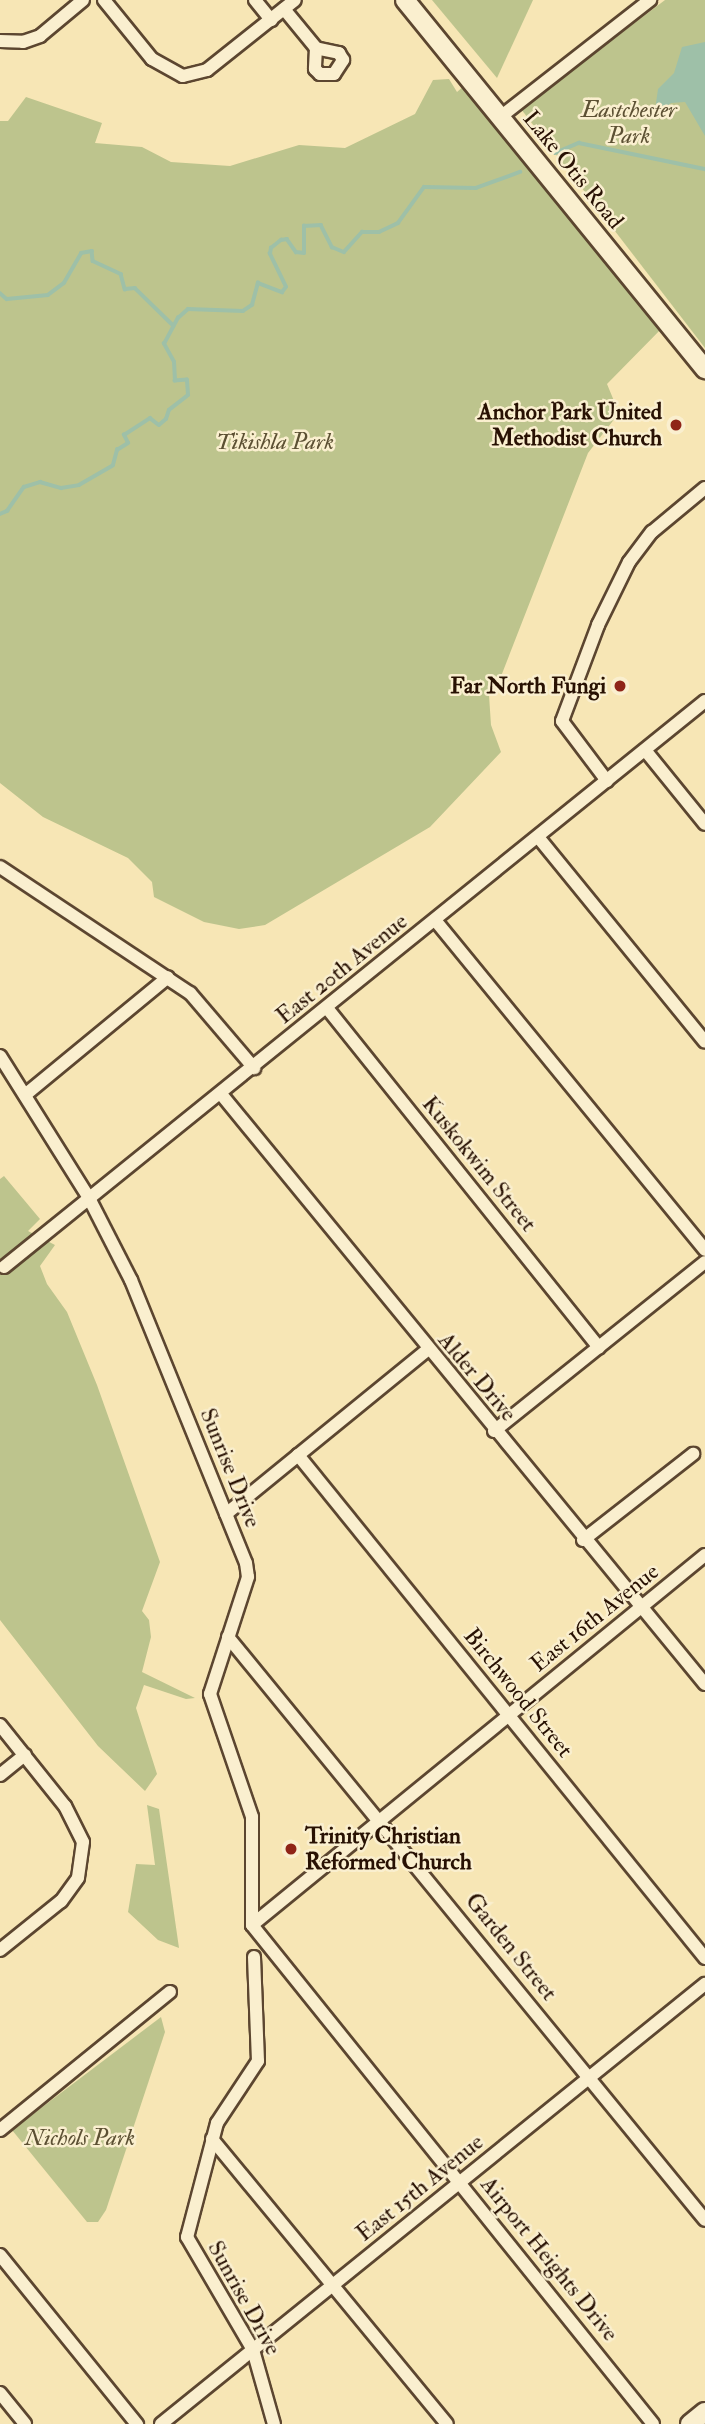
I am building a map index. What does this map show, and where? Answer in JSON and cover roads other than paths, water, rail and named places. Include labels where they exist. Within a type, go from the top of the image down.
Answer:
[{"type":"main road","name":"Lake Otis Road","points":[[405,0],[642,295],[705,369]]},
{"type":"main road","points":[[690,2424],[705,2412]]},
{"type":"street","points":[[0,41],[23,42],[40,36],[83,0]]},
{"type":"street","points":[[104,0],[152,59],[183,76],[207,71],[295,0]]},
{"type":"street","points":[[255,0],[271,20]]},
{"type":"street","points":[[499,118],[650,0]]},
{"type":"street","points":[[285,9],[316,48]]},
{"type":"street","points":[[607,781],[562,721],[598,625],[629,562],[652,532],[705,488]]},
{"type":"street","name":"East 20th Avenue","points":[[4,1267],[254,1068],[705,701]]},
{"type":"street","points":[[645,750],[705,824]]},
{"type":"street","points":[[538,837],[705,1042]]},
{"type":"street","points":[[0,867],[190,993],[254,1068]]},
{"type":"street","points":[[435,920],[705,1250]]},
{"type":"street","points":[[25,1095],[168,977]]},
{"type":"street","name":"Kuskokwim Street","points":[[327,1008],[599,1347]]},
{"type":"street","name":"Sunrise Drive","points":[[0,1056],[89,1198],[131,1280],[226,1514],[248,1577],[210,1694],[252,1817],[252,1925]]},
{"type":"street","name":"Alder Drive","points":[[221,1094],[427,1350],[705,1684]]},
{"type":"street","points":[[494,1431],[705,1262]]},
{"type":"street","points":[[226,1514],[427,1350]]},
{"type":"street","points":[[583,1540],[692,1454]]},
{"type":"street","name":"Birchwood Street","points":[[298,1455],[705,1958]]},
{"type":"street","name":"East 16th Avenue","points":[[252,1925],[705,1555]]},
{"type":"street","name":"Garden Street","points":[[228,1637],[381,1818],[705,2220]]},
{"type":"street","points":[[0,1725],[65,1806],[83,1842],[78,1878],[61,1901],[0,1950]]},
{"type":"street","points":[[0,1774],[24,1755]]},
{"type":"street","name":"Airport Heights Drive","points":[[252,1925],[653,2424]]},
{"type":"street","name":"Sunrise Drive","points":[[254,1957],[258,2060],[217,2123],[187,2237],[253,2350],[274,2424]]},
{"type":"street","name":"East 15th Avenue","points":[[161,2424],[705,1984]]},
{"type":"street","points":[[0,2130],[170,1992]]},
{"type":"street","points":[[212,2139],[447,2424]]},
{"type":"street","points":[[0,2255],[137,2424]]},
{"type":"street","points":[[0,2393],[25,2424]]},
{"type":"waterway","points":[[555,153],[579,143],[705,169]]},
{"type":"waterway","points":[[0,514],[7,511],[24,487],[40,482],[61,488],[79,485],[113,465],[117,450],[128,443],[124,435],[150,418],[159,425],[166,419],[169,410],[188,395],[187,380],[175,381],[174,362],[164,344],[178,318],[188,309],[243,311],[252,305],[258,283],[282,292],[286,287],[270,254],[271,248],[281,240],[287,239],[296,252],[304,253],[304,226],[321,225],[332,247],[344,252],[362,232],[379,232],[398,223],[424,187],[476,188],[520,172]]},
{"type":"waterway","points":[[0,293],[7,299],[48,295],[64,283],[81,253],[92,251],[93,261],[121,274],[125,289],[135,288],[174,326]]},
{"type":"place","name":"Anchor Park United Methodist Church","points":[[676,425]]},
{"type":"place","name":"Far North Fungi","points":[[620,686]]},
{"type":"place","name":"Trinity Christian Reformed Church","points":[[291,1849]]},
{"type":"park label","name":"Eastchester Park","points":[[629,123]]},
{"type":"park label","name":"Tikishla Park","points":[[275,442]]},
{"type":"park label","name":"Nichols Park","points":[[80,2138]]}]
